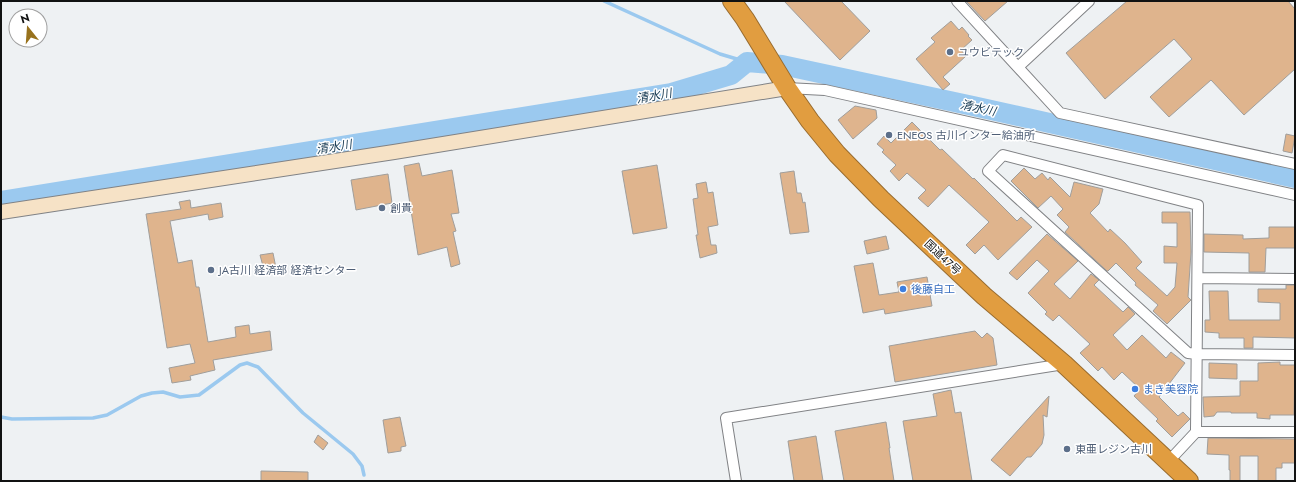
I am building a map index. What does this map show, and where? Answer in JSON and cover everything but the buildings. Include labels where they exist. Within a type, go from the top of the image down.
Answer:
[{"type":"highway","name":"国道47号","points":[[732,1],[810,121],[837,154],[881,199],[984,296],[1064,364],[1189,481]]},
{"type":"street","points":[[957,1],[1060,113],[1295,164]]},
{"type":"street","points":[[1018,67],[1089,1]]},
{"type":"street","points":[[1,212],[410,150],[786,86],[825,90],[1295,195]]},
{"type":"street","points":[[1168,462],[1196,432],[1197,354],[1198,278],[1198,205],[1003,155],[988,171],[1188,353],[1197,354],[1295,355]]},
{"type":"street","points":[[1198,278],[1295,279]]},
{"type":"street","points":[[736,481],[726,418],[1064,364]]},
{"type":"street","points":[[1196,432],[1295,432]]},
{"type":"waterway","points":[[604,1],[720,54],[747,62]]},
{"type":"waterway","name":"清水川","points":[[1,201],[671,93],[731,75],[747,62],[782,65],[1295,178]]},
{"type":"waterway","points":[[1,417],[12,419],[93,418],[107,415],[141,396],[152,393],[163,392],[180,397],[199,395],[240,365],[247,363],[258,367],[303,413],[353,454],[362,466],[364,475]]},
{"type":"place","name":"ユウビテック","points":[[950,52]]},
{"type":"place","name":"ENEOS 古川インター給油所","points":[[889,135]]},
{"type":"place","name":"創貴","points":[[382,208]]},
{"type":"place","name":"JA古川 経済部 経済センター","points":[[211,270]]},
{"type":"place","name":"後藤自工","points":[[903,289]]},
{"type":"place","name":"まき美容院","points":[[1135,389]]},
{"type":"place","name":"東亜レジン古川","points":[[1067,449]]}]
